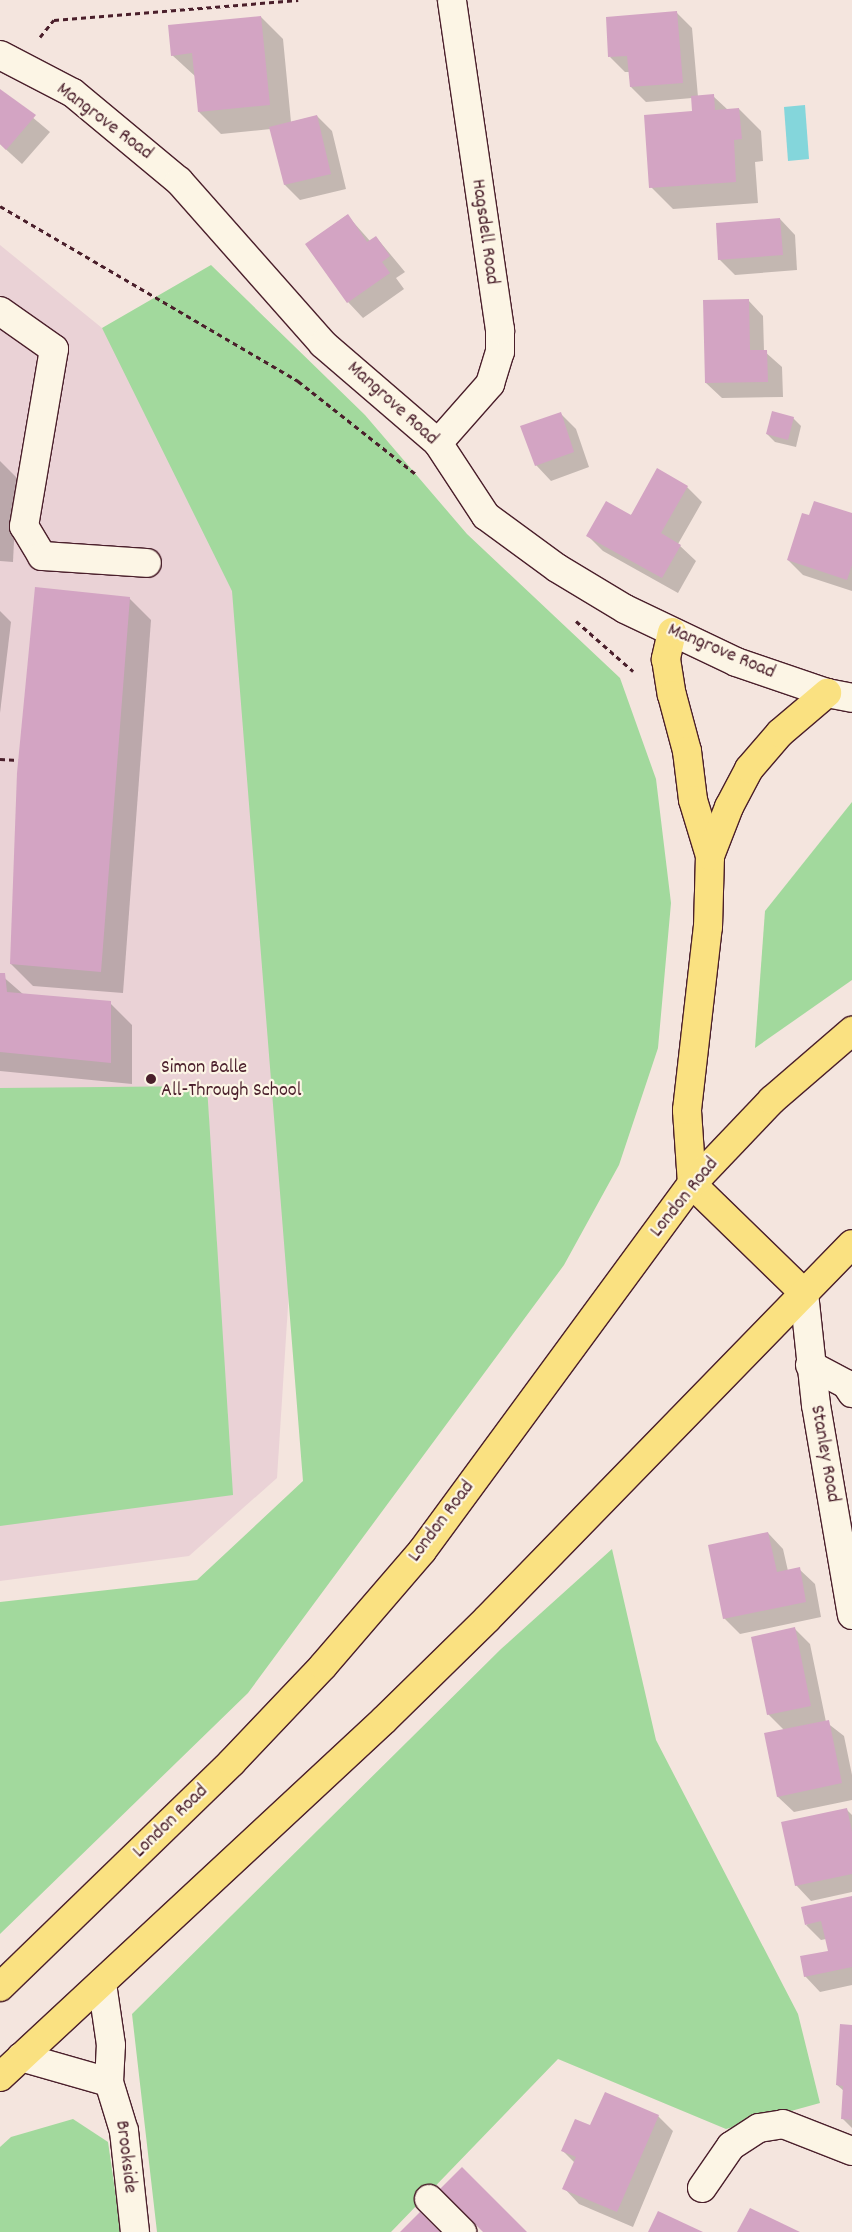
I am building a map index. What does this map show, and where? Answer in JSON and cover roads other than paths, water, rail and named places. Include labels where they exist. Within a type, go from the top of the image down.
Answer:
[{"type":"highway","points":[[672,632],[666,659],[672,695],[687,751],[693,800],[710,856],[708,927],[687,1110],[692,1184],[804,1293]]},
{"type":"highway","points":[[710,856],[729,806],[749,770],[780,733],[839,696]]},
{"type":"highway","name":"London Road","points":[[0,1987],[231,1763],[323,1666],[422,1551],[692,1184],[772,1100],[852,1031]]},
{"type":"highway","points":[[0,2077],[102,1983],[127,1956],[284,1816],[487,1619],[852,1244]]},
{"type":"street","name":"Hagsdell Road","points":[[438,443],[490,384],[500,352],[500,330],[452,0]]},
{"type":"street","name":"Mangrove Road","points":[[9,59],[73,93],[179,181],[323,344],[438,443],[486,516],[566,573],[625,609],[736,662],[839,696]]},
{"type":"street","points":[[0,311],[54,349],[24,526],[42,556],[147,562]]},
{"type":"street","name":"Stanley Road","points":[[804,1293],[810,1365],[851,1602]]},
{"type":"street","points":[[810,1365],[846,1384],[852,1392]]},
{"type":"street","name":"Brookside","points":[[102,1983],[111,2045],[109,2082],[124,2131],[135,2232]]},
{"type":"street","points":[[21,2057],[109,2082]]},
{"type":"street","points":[[702,2188],[731,2146],[758,2128],[783,2124],[852,2151]]},
{"type":"street","points":[[429,2199],[462,2232]]},
{"type":"water","points":[[805,105],[809,159],[788,161],[784,107]]},
{"type":"place","name":"Simon Balle All-Through School","points":[[151,1079]]}]
